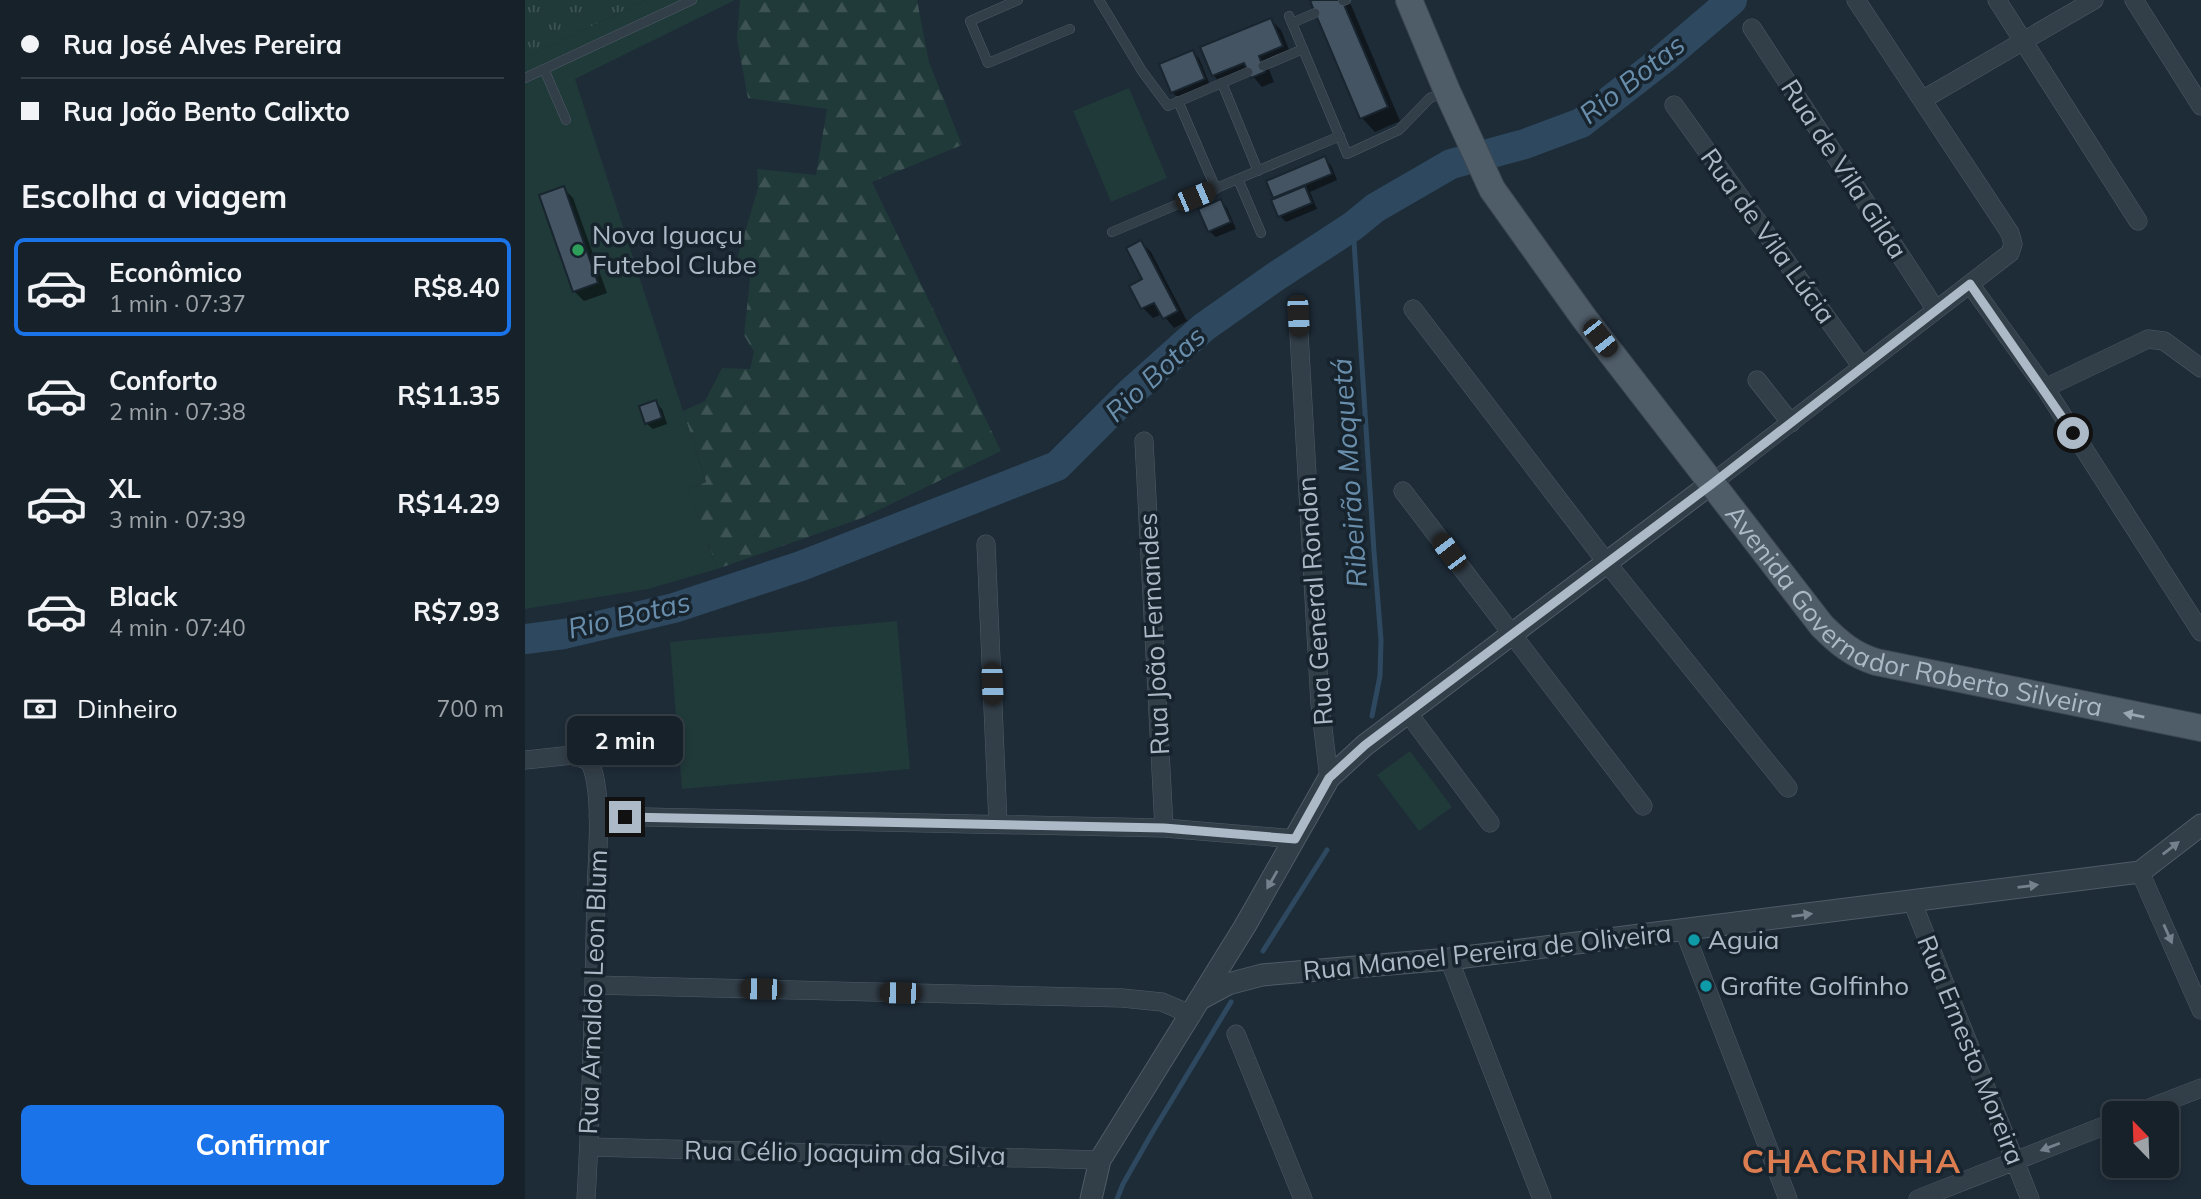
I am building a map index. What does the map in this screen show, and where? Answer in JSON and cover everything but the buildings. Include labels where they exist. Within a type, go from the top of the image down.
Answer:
[{"type":"main road","name":"Avenida Governador Roberto Silveira","points":[[1409,0],[1492,189],[1584,318],[1822,626],[1835,639],[1856,655],[1875,662],[2201,729]]},
{"type":"street","points":[[1091,1199],[1100,1160],[1197,1007],[1329,778],[1365,745],[1712,484],[2010,253],[2013,241],[1856,0]]},
{"type":"street","points":[[1997,0],[2137,221]]},
{"type":"street","points":[[1922,100],[2094,0]]},
{"type":"street","points":[[2134,0],[2201,106]]},
{"type":"street","name":"Rua de Vila Gilda","points":[[1752,28],[1936,310]]},
{"type":"street","name":"Rua de Vila Lúcia","points":[[1674,105],[1862,368]]},
{"type":"street","points":[[1970,284],[2045,388],[2201,632]]},
{"type":"street","points":[[1413,309],[1607,563],[1788,788]]},
{"type":"street","name":"Rua General Rondon","points":[[1298,316],[1320,704],[1329,778]]},
{"type":"street","points":[[2045,388],[2148,339],[2164,341],[2201,368]]},
{"type":"street","points":[[1757,380],[1791,423]]},
{"type":"street","name":"Rua João Fernandes","points":[[1143,440],[1164,828]]},
{"type":"street","points":[[1403,491],[1643,806]]},
{"type":"street","points":[[986,544],[998,823]]},
{"type":"street","points":[[1408,713],[1490,823]]},
{"type":"street","name":"Rua Arnaldo Leon Blum","points":[[525,760],[573,755],[583,757],[592,767],[598,816],[586,1199]]},
{"type":"street","points":[[598,816],[1164,828],[1295,839]]},
{"type":"street","points":[[2201,825],[2140,872],[2201,1010]]},
{"type":"street","name":"Rua Manoel Pereira de Oliveira","points":[[1197,1007],[1228,984],[1262,975],[1449,959],[2140,872]]},
{"type":"street","name":"Rua Ernesto Moreira","points":[[1912,901],[2030,1199]]},
{"type":"street","points":[[1245,926],[1245,954],[1251,965],[1262,975]]},
{"type":"street","points":[[1684,930],[1788,1199]]},
{"type":"street","points":[[1449,959],[1542,1199]]},
{"type":"street","points":[[594,985],[1122,998],[1197,1007]]},
{"type":"street","points":[[1236,1034],[1303,1199]]},
{"type":"street","points":[[2168,1101],[2201,1088]]},
{"type":"street","points":[[1917,1199],[2102,1127]]},
{"type":"street","name":"Rua Célio Joaquim da Silva","points":[[589,1147],[1100,1160]]},
{"type":"lane","points":[[525,78],[692,0]]},
{"type":"lane","points":[[1018,0],[970,20],[988,63],[1070,29]]},
{"type":"lane","points":[[1099,0],[1142,71],[1168,106],[1248,72]]},
{"type":"lane","points":[[1315,13],[1291,20],[1347,154],[1399,130],[1430,98],[1447,91]]},
{"type":"lane","points":[[1263,66],[1303,49]]},
{"type":"lane","points":[[544,69],[566,120]]},
{"type":"lane","points":[[1221,83],[1258,171]]},
{"type":"lane","points":[[1178,101],[1216,189]]},
{"type":"lane","points":[[1112,232],[1340,136]]},
{"type":"lane","points":[[1238,179],[1261,233]]},
{"type":"green space","points":[[525,0],[644,0],[644,1],[525,58]]},
{"type":"green space","name":"Nova Iguaçu Futebol Clube","points":[[646,0],[735,0],[575,79],[706,482],[689,489],[701,524],[712,521],[719,539],[708,544],[717,569],[648,589],[525,609],[525,58]]},
{"type":"green space","points":[[740,0],[917,0],[929,62],[962,145],[872,182],[1001,451],[862,518],[717,569],[708,543],[712,521],[701,525],[689,489],[706,482],[683,411],[705,401],[722,368],[750,369],[754,352],[744,335],[750,279],[737,259],[758,188],[757,169],[816,175],[827,109],[748,98],[737,39]]},
{"type":"green space","points":[[1129,88],[1167,178],[1111,202],[1073,111]]},
{"type":"green space","points":[[897,621],[910,769],[682,789],[670,642]]},
{"type":"green space","points":[[1410,751],[1452,807],[1419,831],[1377,775]]},
{"type":"waterway","name":"Rio Botas","points":[[525,639],[564,634],[674,608],[801,566],[1057,466],[1129,394],[1204,327],[1275,277],[1353,226],[1375,208],[1451,164],[1525,144],[1581,123],[1663,59],[1732,0]]},
{"type":"waterway","name":"Ribeirão Moquetá","points":[[1353,226],[1381,640],[1380,676],[1372,716]]},
{"type":"waterway","name":"Ribeirão Moquetá","points":[[1263,951],[1327,850]]},
{"type":"waterway","name":"Ribeirão Moquetá","points":[[1117,1199],[1152,1133],[1231,1002]]},
{"type":"place","name":"Nova Iguaçu Futebol Clube","points":[[578,250]]},
{"type":"place","name":"Aguia","points":[[1694,940]]},
{"type":"place","name":"Grafite Golfinho","points":[[1706,986]]},
{"type":"district","name":"CHACRINHA","points":[[1852,1161]]},
{"type":"route","points":[[625,817],[1164,828],[1295,839],[1329,778],[1365,745],[1712,484],[1970,284],[2045,388],[2073,433]]}]
